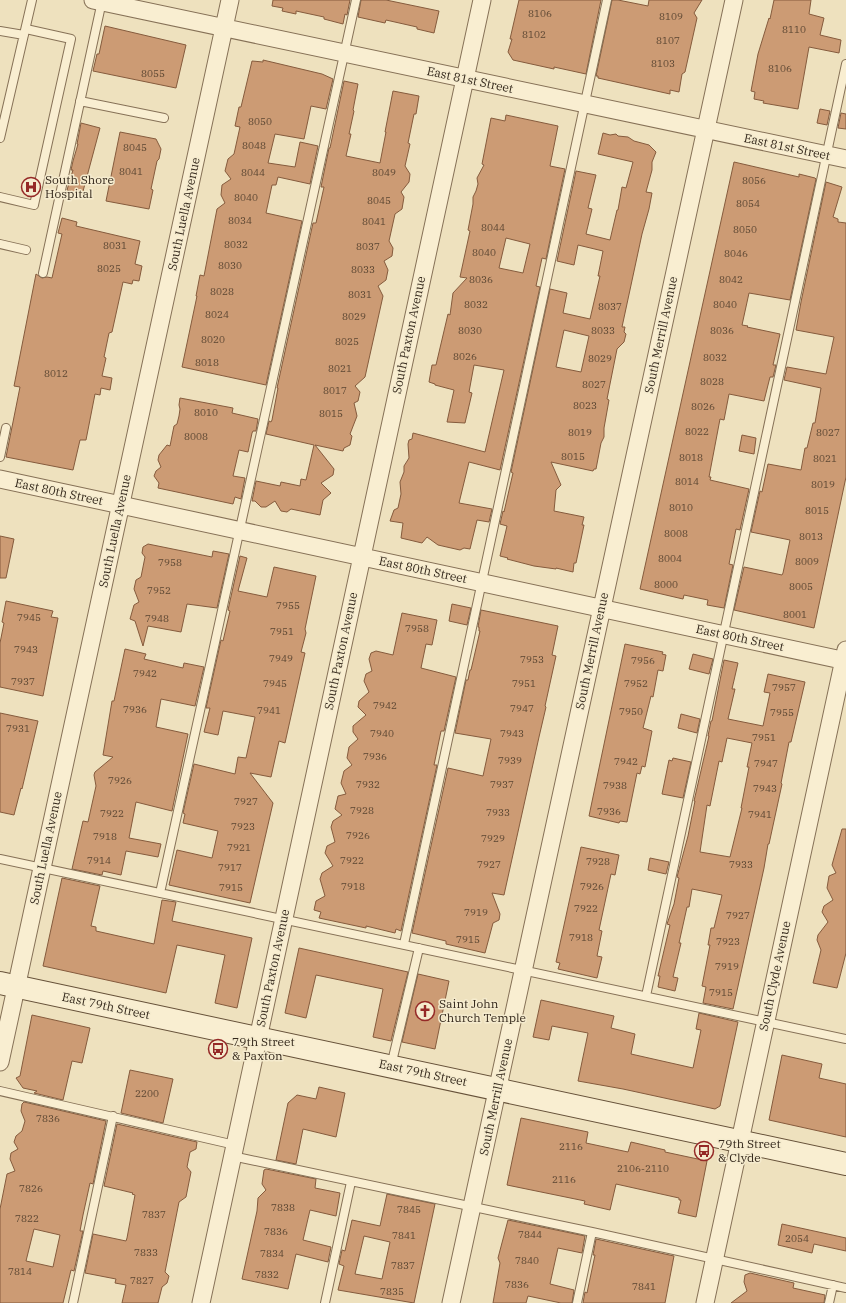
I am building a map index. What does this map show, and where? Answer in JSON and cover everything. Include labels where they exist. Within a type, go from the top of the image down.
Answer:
[{"type":"main road","name":"East 79th Street","points":[[8,985],[846,1164]]},
{"type":"street","name":"South Luella Avenue","points":[[0,1062],[8,985],[42,868],[230,0]]},
{"type":"street","name":"South Paxton Avenue","points":[[201,1303],[482,0]]},
{"type":"street","name":"South Merrill Avenue","points":[[452,1303],[497,1089],[734,0]]},
{"type":"street","name":"East 81st Street","points":[[99,1],[846,159]]},
{"type":"street","name":"East 80th Street","points":[[0,479],[602,609],[845,657]]},
{"type":"street","name":"South Clyde Avenue","points":[[705,1303],[845,657]]},
{"type":"lane","points":[[0,138],[32,0]]},
{"type":"lane","points":[[160,893],[356,0]]},
{"type":"lane","points":[[404,944],[607,0]]},
{"type":"lane","points":[[43,273],[80,101],[99,1]]},
{"type":"lane","points":[[0,31],[25,32],[71,39],[34,205],[0,197]]},
{"type":"lane","points":[[646,996],[846,64]]},
{"type":"lane","points":[[80,101],[164,118]]},
{"type":"lane","points":[[0,244],[26,250]]},
{"type":"lane","points":[[0,457],[6,428]]},
{"type":"lane","points":[[0,859],[846,1038]]},
{"type":"lane","points":[[391,1066],[419,948]]},
{"type":"lane","points":[[0,1092],[114,1116],[350,1182],[592,1232],[846,1288]]},
{"type":"lane","points":[[73,1303],[114,1116]]},
{"type":"lane","points":[[325,1303],[350,1182]]},
{"type":"lane","points":[[577,1303],[592,1232]]},
{"type":"lane","points":[[829,1303],[833,1285]]},
{"type":"building","points":[[273,0],[350,0],[347,15],[345,14],[343,24],[324,19],[324,17],[296,11],[296,14],[282,11],[283,8],[272,6]]},
{"type":"building","points":[[361,0],[386,0],[439,11],[434,33],[417,29],[417,27],[386,20],[385,23],[358,17]]},
{"type":"building","points":[[519,0],[601,0],[586,74],[513,60],[508,52],[512,39],[510,39]]},
{"type":"building","points":[[612,0],[648,6],[649,0],[702,0],[694,13],[697,18],[685,72],[682,74],[679,92],[670,90],[670,94],[598,78],[598,76],[596,76]]},
{"type":"building","points":[[774,0],[811,0],[809,14],[824,18],[820,35],[841,40],[839,53],[809,47],[798,109],[763,103],[764,101],[754,99],[755,92],[751,91],[758,54],[769,18],[770,19]]},
{"type":"building","points":[[105,26],[186,45],[176,88],[93,71],[97,54],[99,54]]},
{"type":"building","points":[[263,60],[322,74],[333,79],[326,109],[311,106],[304,139],[275,134],[268,163],[295,167],[300,142],[318,146],[310,184],[278,177],[276,185],[272,185],[266,213],[302,221],[266,385],[182,367],[200,275],[204,276],[217,209],[225,203],[221,195],[222,185],[231,179],[225,171],[228,159],[234,154],[240,127],[235,126],[239,107],[241,107],[252,61],[263,62]]},
{"type":"building","points":[[344,81],[358,84],[349,134],[351,134],[346,156],[380,163],[393,91],[419,96],[408,143],[410,144],[405,166],[410,174],[409,182],[401,192],[404,197],[402,209],[395,214],[389,241],[393,248],[392,256],[384,261],[388,270],[386,280],[378,286],[383,296],[365,377],[355,386],[360,392],[358,401],[354,403],[357,416],[350,434],[352,436],[350,445],[344,448],[343,451],[315,445],[334,469],[333,475],[321,483],[331,493],[323,500],[320,515],[291,509],[287,512],[281,511],[275,501],[266,507],[261,507],[255,501],[252,501],[256,481],[280,486],[281,482],[300,486],[301,479],[306,480],[314,445],[266,434],[269,421],[271,422],[272,420],[277,388],[313,223],[316,223],[324,187],[321,187]]},
{"type":"building","points":[[820,109],[830,111],[827,125],[817,123]]},
{"type":"building","points":[[841,113],[846,114],[846,129],[838,128]]},
{"type":"building","points":[[506,115],[558,126],[550,166],[565,169],[546,259],[542,258],[536,286],[540,287],[500,470],[469,462],[459,503],[492,509],[489,522],[477,520],[470,549],[464,548],[460,550],[438,545],[427,537],[422,543],[401,538],[403,523],[390,521],[394,510],[398,508],[401,494],[400,482],[404,472],[404,466],[409,458],[408,444],[409,440],[412,439],[413,433],[485,452],[504,370],[474,365],[469,392],[472,393],[465,423],[447,422],[454,390],[429,382],[432,365],[436,365],[448,314],[450,315],[453,293],[467,278],[460,277],[470,231],[468,230],[473,197],[478,184],[477,178],[484,165],[482,164],[491,118],[505,121]],"holes":[[[506,238],[530,244],[523,273],[499,268]]]},
{"type":"building","points":[[81,123],[100,128],[82,195],[67,190],[73,170],[71,170],[78,144]]},
{"type":"building","points":[[120,132],[156,139],[161,149],[151,189],[153,190],[149,209],[106,201]]},
{"type":"building","points":[[603,133],[628,137],[634,141],[649,145],[656,152],[652,162],[652,170],[646,192],[652,193],[649,209],[642,234],[622,327],[625,327],[624,332],[626,334],[624,342],[617,349],[607,399],[609,400],[604,428],[604,437],[601,443],[596,469],[593,471],[551,462],[561,485],[556,490],[554,511],[584,517],[582,525],[584,525],[573,572],[556,568],[534,566],[500,556],[507,526],[500,524],[513,473],[511,472],[550,289],[567,293],[563,313],[590,319],[600,276],[598,276],[603,251],[578,245],[574,265],[557,261],[576,171],[596,175],[588,208],[592,209],[586,234],[610,240],[622,187],[626,188],[633,162],[598,154]],"holes":[[[564,330],[589,336],[581,372],[556,367]]]},
{"type":"building","points":[[734,162],[799,177],[799,174],[816,179],[790,300],[749,293],[742,325],[780,334],[773,365],[776,365],[773,377],[770,377],[764,401],[729,394],[724,420],[720,419],[709,477],[711,477],[710,480],[749,489],[740,530],[736,529],[729,564],[733,565],[724,608],[707,605],[708,600],[684,595],[683,599],[640,589]]},
{"type":"building","points":[[826,182],[842,187],[833,217],[838,219],[838,222],[846,223],[846,477],[814,628],[734,610],[744,567],[782,575],[783,573],[790,540],[751,532],[760,491],[762,492],[768,464],[801,470],[805,448],[807,448],[813,423],[815,423],[821,388],[784,380],[787,367],[826,374],[834,337],[796,330]]},
{"type":"building","points":[[62,218],[77,222],[76,226],[140,241],[135,264],[142,266],[139,281],[133,280],[132,284],[123,282],[112,332],[109,333],[104,357],[106,358],[102,376],[112,378],[110,390],[101,388],[100,395],[95,394],[86,440],[80,440],[73,470],[6,457],[20,387],[14,386],[36,274],[42,278],[52,278],[62,234],[58,233]]},
{"type":"building","points":[[180,398],[233,408],[232,413],[258,419],[256,431],[253,431],[252,433],[248,452],[239,450],[233,476],[245,478],[241,499],[235,497],[233,504],[158,488],[159,483],[154,476],[156,471],[161,467],[158,460],[159,455],[167,445],[170,446],[174,426],[177,424],[179,416]]},
{"type":"building","points":[[742,435],[756,438],[754,454],[739,451]]},
{"type":"building","points":[[0,536],[14,539],[6,578],[0,578]]},
{"type":"building","points":[[148,544],[212,557],[213,551],[229,554],[217,608],[187,604],[181,632],[148,626],[143,646],[135,621],[130,619],[134,605],[139,602],[134,589],[136,580],[141,577],[145,557],[142,553],[143,547]]},
{"type":"building","points":[[240,556],[247,558],[238,591],[267,597],[274,567],[316,576],[305,629],[306,633],[301,652],[305,653],[285,743],[279,741],[271,777],[250,773],[273,803],[250,903],[169,885],[177,850],[212,858],[218,831],[183,823],[185,814],[183,813],[194,764],[235,774],[238,757],[246,758],[255,717],[223,711],[218,735],[204,732],[210,708],[206,708],[221,640],[223,641],[230,611],[228,610]]},
{"type":"building","points":[[6,601],[53,611],[51,617],[58,618],[43,696],[0,687],[0,643]]},
{"type":"building","points":[[452,604],[471,608],[467,625],[449,621]]},
{"type":"building","points":[[481,610],[558,626],[552,655],[556,656],[546,707],[504,895],[492,893],[500,914],[499,920],[493,923],[485,953],[446,944],[446,941],[412,933],[448,768],[483,776],[491,739],[455,733],[466,680],[468,680],[471,670],[480,631],[478,627]]},
{"type":"building","points":[[402,613],[437,620],[432,645],[426,644],[421,668],[456,677],[444,731],[441,731],[434,765],[437,765],[401,931],[396,929],[395,933],[366,926],[366,928],[319,918],[321,912],[314,910],[316,901],[325,896],[320,879],[322,873],[333,866],[325,853],[327,846],[335,842],[331,827],[333,821],[342,815],[335,809],[338,796],[346,794],[341,783],[344,771],[352,765],[347,758],[349,747],[358,739],[353,732],[353,726],[366,715],[358,707],[359,701],[369,692],[364,681],[366,674],[372,671],[369,659],[371,653],[376,651],[393,655]]},
{"type":"building","points":[[625,644],[663,652],[662,654],[666,655],[663,671],[658,670],[653,697],[651,696],[643,728],[652,731],[645,767],[642,766],[640,774],[637,773],[627,822],[620,821],[619,823],[589,816]]},
{"type":"building","points":[[125,649],[146,654],[144,659],[183,668],[184,663],[204,667],[195,706],[161,699],[156,727],[188,734],[172,811],[136,802],[129,838],[161,844],[158,857],[126,851],[121,875],[103,871],[102,875],[72,869],[83,821],[88,822],[96,786],[94,775],[95,772],[113,757],[103,755],[112,701],[114,701]]},
{"type":"building","points":[[693,654],[713,659],[709,674],[689,669]]},
{"type":"building","points":[[724,660],[738,663],[732,689],[735,689],[728,719],[763,726],[770,693],[764,692],[768,674],[805,682],[791,742],[789,742],[782,784],[733,1009],[703,1003],[706,987],[702,986],[710,945],[708,945],[711,928],[714,928],[722,895],[692,889],[689,907],[687,907],[679,943],[681,943],[673,977],[678,978],[675,991],[658,987],[660,976],[658,976],[670,925],[667,924],[674,904],[679,878],[677,877],[688,836],[694,801]],"holes":[[[727,738],[752,743],[747,767],[749,767],[742,808],[730,857],[700,852],[707,805],[710,806],[719,761],[722,762]]]},
{"type":"building","points":[[0,713],[38,721],[22,789],[21,788],[14,815],[0,812]]},
{"type":"building","points":[[681,714],[700,719],[697,733],[678,728]]},
{"type":"building","points":[[673,758],[691,762],[683,798],[662,794],[669,760],[672,761]]},
{"type":"building","points":[[842,829],[846,829],[846,953],[837,988],[813,983],[821,950],[817,940],[818,935],[828,922],[822,912],[824,906],[833,900],[827,888],[829,876],[836,873],[832,865]]},
{"type":"building","points":[[581,847],[619,855],[615,875],[611,874],[599,930],[602,931],[597,956],[602,957],[597,978],[558,969],[560,963],[556,962]]},
{"type":"building","points":[[650,858],[669,862],[666,874],[648,870]]},
{"type":"building","points":[[62,878],[100,886],[91,926],[96,927],[96,931],[154,944],[162,900],[176,902],[172,921],[252,938],[237,1008],[215,1003],[225,955],[177,945],[166,993],[43,966]]},
{"type":"building","points":[[299,948],[408,972],[391,1041],[373,1037],[383,989],[316,975],[306,1018],[285,1013]]},
{"type":"building","name":"Saint John Church Temple","points":[[418,974],[449,981],[435,1049],[402,1042]]},
{"type":"building","points":[[541,1000],[614,1016],[611,1028],[635,1034],[631,1054],[693,1068],[701,1030],[696,1029],[699,1013],[738,1022],[720,1106],[715,1109],[578,1081],[588,1033],[552,1026],[549,1040],[533,1037]]},
{"type":"building","points":[[32,1015],[90,1028],[82,1063],[72,1061],[63,1100],[34,1093],[37,1091],[23,1088],[16,1078],[20,1076]]},
{"type":"building","points":[[782,1055],[822,1064],[819,1078],[846,1084],[846,1137],[769,1120]]},
{"type":"building","points":[[130,1070],[173,1079],[163,1123],[121,1113]]},
{"type":"building","points":[[319,1087],[345,1093],[336,1137],[303,1129],[296,1164],[276,1160],[288,1103],[297,1095],[316,1099]]},
{"type":"building","points":[[24,1102],[106,1121],[93,1184],[90,1183],[83,1215],[80,1231],[83,1231],[74,1271],[71,1270],[63,1303],[0,1303],[0,1209],[7,1174],[15,1171],[10,1159],[11,1153],[18,1149],[14,1142],[16,1136],[22,1131],[25,1121],[21,1111],[22,1104]],"holes":[[[34,1229],[60,1235],[53,1267],[26,1261]]]},
{"type":"building","points":[[521,1118],[588,1132],[586,1143],[628,1152],[631,1142],[665,1150],[665,1152],[707,1161],[696,1217],[678,1213],[681,1200],[679,1200],[679,1198],[616,1184],[610,1210],[584,1204],[585,1201],[507,1185]]},
{"type":"building","points":[[117,1124],[197,1142],[196,1149],[190,1152],[187,1167],[191,1172],[186,1197],[179,1202],[165,1272],[169,1276],[167,1283],[162,1287],[158,1303],[122,1303],[126,1285],[115,1283],[116,1279],[85,1273],[93,1234],[126,1241],[127,1238],[135,1195],[132,1194],[133,1193],[104,1186]]},
{"type":"building","points":[[266,1169],[316,1179],[315,1188],[340,1193],[336,1216],[310,1210],[303,1240],[331,1247],[328,1262],[296,1254],[288,1289],[242,1279],[257,1211],[258,1198],[266,1190],[262,1184],[264,1170]]},
{"type":"building","points":[[387,1194],[435,1204],[414,1303],[338,1290],[344,1266],[339,1264],[342,1250],[345,1251],[352,1220],[380,1226]],"holes":[[[364,1236],[390,1242],[382,1279],[355,1274]]]},
{"type":"building","points":[[508,1220],[585,1236],[582,1253],[558,1248],[550,1284],[574,1290],[572,1303],[561,1303],[528,1296],[526,1303],[493,1303],[500,1263],[498,1258]]},
{"type":"building","points":[[782,1224],[846,1238],[846,1251],[814,1244],[812,1253],[778,1245]]},
{"type":"building","points":[[596,1239],[674,1256],[665,1303],[583,1303],[585,1292],[587,1293],[595,1255],[593,1255]]},
{"type":"building","points":[[750,1273],[794,1283],[793,1288],[825,1295],[824,1303],[731,1303],[747,1291],[744,1282],[745,1275]]},
{"type":"place","name":"South Shore Hospital","points":[[31,187]]},
{"type":"place","name":"Saint John Church Temple","points":[[425,1011]]},
{"type":"place","name":"79th Street & Paxton","points":[[218,1049]]},
{"type":"place","name":"79th Street & Clyde","points":[[704,1151]]}]
